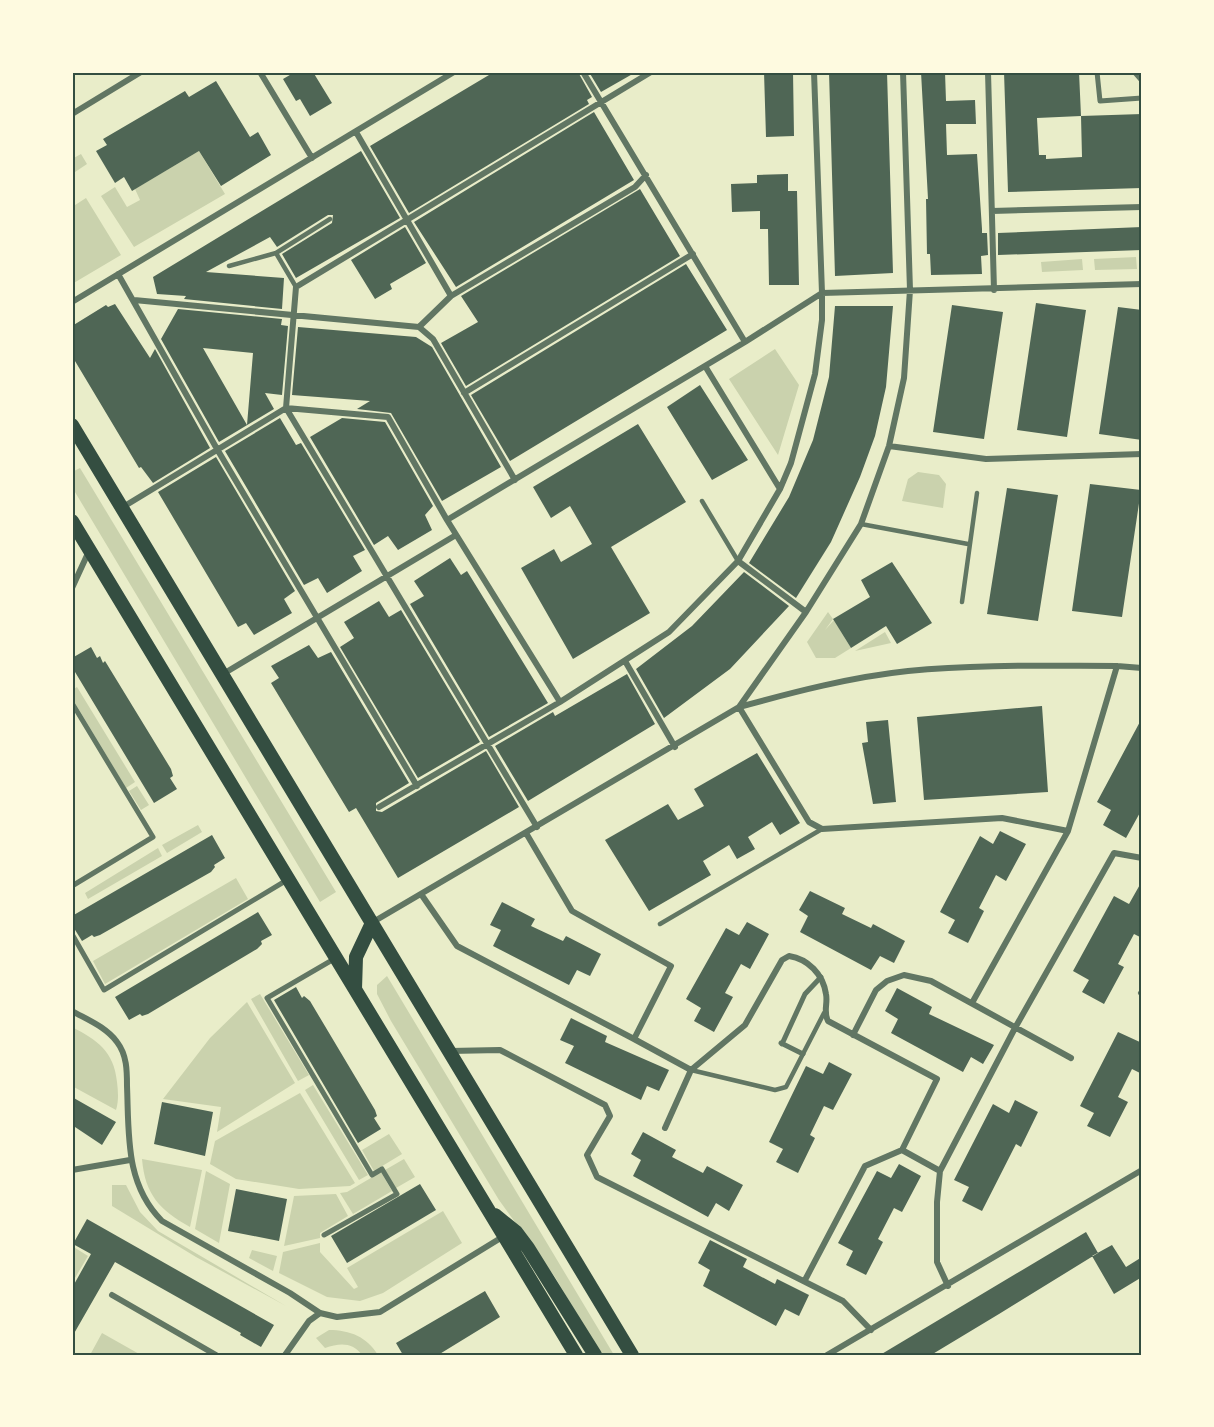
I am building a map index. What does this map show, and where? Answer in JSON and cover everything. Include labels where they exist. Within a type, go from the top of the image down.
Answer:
[{"type":"main road","points":[[72,425],[632,1355]]},
{"type":"main road","points":[[72,521],[576,1355]]},
{"type":"main road","points":[[356,991],[356,957],[372,923]]},
{"type":"main road","points":[[488,1210],[516,1232],[528,1248],[595,1355]]},
{"type":"street","points":[[72,114],[141,72]]},
{"type":"street","points":[[260,72],[312,158]]},
{"type":"street","points":[[72,302],[454,72]]},
{"type":"street","points":[[583,72],[745,342]]},
{"type":"street","points":[[537,827],[286,408],[296,287],[651,72]]},
{"type":"street","points":[[380,807],[560,702],[669,632],[738,561],[780,489],[794,453],[815,374],[822,292],[814,72]]},
{"type":"street","points":[[739,707],[806,612],[861,524],[889,446],[904,378],[910,290],[903,72]]},
{"type":"street","points":[[988,72],[994,290]]},
{"type":"street","points":[[1097,72],[1100,101],[1142,98]]},
{"type":"street","points":[[1135,72],[1142,80]]},
{"type":"street","points":[[356,132],[451,296]]},
{"type":"street","points":[[420,327],[451,296],[635,187],[646,174]]},
{"type":"street","points":[[992,211],[1142,207]]},
{"type":"street","points":[[464,393],[693,254]]},
{"type":"street","points":[[118,274],[217,449],[417,786]]},
{"type":"street","points":[[447,520],[745,342],[822,292],[994,290],[1142,284]]},
{"type":"street","points":[[134,300],[420,327],[433,339],[515,480]]},
{"type":"street","points":[[705,366],[780,489]]},
{"type":"street","points":[[121,509],[286,408],[388,417],[456,535],[560,702]]},
{"type":"street","points":[[889,446],[986,459],[1142,454]]},
{"type":"street","points":[[223,674],[318,620],[456,535]]},
{"type":"street","points":[[72,588],[89,551]]},
{"type":"street","points":[[738,561],[806,612]]},
{"type":"street","points":[[625,661],[675,747]]},
{"type":"street","points":[[972,1003],[1068,831],[1117,666]]},
{"type":"street","points":[[372,923],[675,747],[739,707],[814,688],[906,671],[965,667],[1117,666],[1142,668]]},
{"type":"street","points":[[72,703],[153,837],[72,886]]},
{"type":"street","points":[[739,707],[809,822],[822,829],[1002,818],[1068,831]]},
{"type":"street","points":[[526,833],[572,911],[671,966],[634,1039]]},
{"type":"street","points":[[948,1286],[937,1263],[936,1202],[940,1172],[1015,1028],[1114,853],[1142,858]]},
{"type":"street","points":[[72,934],[104,990],[287,880]]},
{"type":"street","points":[[421,894],[457,946],[691,1070]]},
{"type":"street","points":[[665,1128],[691,1070],[746,1025],[782,960],[789,956],[799,957],[821,977],[827,995],[824,1014],[828,1021],[937,1079],[902,1150],[864,1166],[805,1280]]},
{"type":"street","points":[[324,1235],[397,1194],[382,1169],[372,1175],[267,998],[335,958]]},
{"type":"street","points":[[853,1035],[876,990],[887,981],[904,975],[931,981],[1071,1058]]},
{"type":"street","points":[[803,1054],[781,1044],[805,994],[821,977]]},
{"type":"street","points":[[72,1011],[108,1032],[124,1054],[130,1160],[143,1196],[162,1221],[290,1293],[320,1313],[338,1317],[380,1312],[504,1236]]},
{"type":"street","points":[[449,1051],[500,1050],[604,1105],[610,1116],[587,1155],[597,1177],[843,1301],[871,1330]]},
{"type":"street","points":[[902,1150],[940,1172]]},
{"type":"street","points":[[72,1170],[130,1160]]},
{"type":"street","points":[[827,1355],[1142,1170]]},
{"type":"street","points":[[112,1295],[216,1355]]},
{"type":"street","points":[[285,1355],[309,1321],[320,1313]]},
{"type":"lane","points":[[229,266],[276,253],[330,219]]},
{"type":"lane","points":[[276,253],[296,287]]},
{"type":"lane","points":[[962,602],[968,544],[977,493]]},
{"type":"lane","points":[[702,501],[738,561]]},
{"type":"lane","points":[[861,524],[968,544]]},
{"type":"lane","points":[[660,924],[822,829]]},
{"type":"lane","points":[[691,1070],[775,1090],[786,1087],[824,1014]]},
{"type":"green space","points":[[199,151],[225,194],[134,247],[101,196],[115,187],[127,207],[140,200],[135,189]]},
{"type":"green space","points":[[81,154],[87,164],[72,174],[72,159]]},
{"type":"green space","points":[[86,198],[121,255],[72,284],[72,207]]},
{"type":"green space","points":[[1136,257],[1137,269],[1095,270],[1094,259]]},
{"type":"green space","points":[[1082,259],[1083,270],[1042,272],[1041,262]]},
{"type":"green space","points":[[775,349],[799,385],[778,455],[729,379]]},
{"type":"green space","points":[[80,468],[336,892],[320,902],[72,487],[72,472]]},
{"type":"green space","points":[[918,472],[939,475],[946,484],[943,508],[902,501],[908,479]]},
{"type":"green space","points":[[828,612],[833,619],[825,630],[834,620],[851,648],[835,658],[816,658],[807,642]]},
{"type":"green space","points":[[885,632],[891,643],[855,651]]},
{"type":"green space","points":[[77,687],[135,782],[126,788],[72,698],[72,690]]},
{"type":"green space","points":[[137,786],[149,805],[141,810],[129,791]]},
{"type":"green space","points":[[198,825],[202,832],[167,853],[162,845]]},
{"type":"green space","points":[[158,848],[162,856],[88,899],[85,893]]},
{"type":"green space","points":[[236,878],[248,899],[105,984],[93,961]]},
{"type":"green space","points":[[387,976],[614,1355],[601,1355],[555,1277],[499,1200],[391,1021],[377,994],[377,985]]},
{"type":"green space","points":[[260,994],[309,1075],[298,1081],[251,999]]},
{"type":"green space","points":[[247,1002],[295,1083],[217,1132],[221,1107],[163,1099],[210,1038]]},
{"type":"green space","points":[[72,1027],[96,1042],[108,1054],[115,1071],[118,1089],[116,1110],[72,1086]]},
{"type":"green space","points":[[313,1085],[368,1175],[359,1180],[305,1090]]},
{"type":"green space","points":[[300,1093],[355,1183],[350,1186],[299,1189],[236,1179],[210,1164],[215,1141]]},
{"type":"green space","points":[[389,1134],[402,1154],[374,1171],[362,1150]]},
{"type":"green space","points":[[142,1159],[202,1170],[190,1227],[162,1208],[156,1200],[147,1182]]},
{"type":"green space","points":[[404,1159],[415,1177],[396,1188],[385,1170]]},
{"type":"green space","points":[[206,1171],[230,1184],[219,1243],[195,1229]]},
{"type":"green space","points":[[381,1172],[392,1191],[353,1214],[340,1193],[347,1192]]},
{"type":"green space","points":[[112,1185],[126,1185],[140,1212],[158,1231],[286,1306],[196,1257],[112,1206]]},
{"type":"green space","points":[[336,1194],[348,1216],[320,1233],[320,1238],[284,1246],[294,1196]]},
{"type":"green space","points":[[443,1211],[462,1243],[383,1293],[360,1301],[327,1297],[279,1273],[283,1252],[320,1243],[320,1252],[354,1289],[358,1287],[347,1268]]},
{"type":"green space","points":[[72,1246],[88,1256],[72,1283]]},
{"type":"green space","points":[[252,1250],[277,1256],[273,1271],[249,1258]]},
{"type":"green space","points":[[329,1330],[344,1331],[363,1339],[378,1355],[362,1355],[354,1348],[345,1345],[325,1348],[316,1338]]},
{"type":"green space","points":[[102,1333],[141,1355],[90,1355]]},
{"type":"building","points":[[295,72],[313,72],[332,103],[310,116],[300,99],[296,101],[283,79]]},
{"type":"building","points":[[494,72],[578,72],[592,97],[587,100],[589,104],[409,213],[370,146]]},
{"type":"building","points":[[589,72],[636,72],[601,92]]},
{"type":"building","points":[[764,72],[793,72],[794,136],[766,137]]},
{"type":"building","points":[[829,72],[887,72],[893,273],[835,276]]},
{"type":"building","points":[[921,72],[945,72],[946,101],[975,100],[976,124],[946,124],[947,155],[977,154],[982,233],[987,233],[988,255],[981,256],[982,274],[931,275],[930,254],[927,254],[926,199],[928,199]]},
{"type":"building","points":[[1004,72],[1079,72],[1081,116],[1142,114],[1142,188],[1008,192]],"holes":[[[1081,116],[1082,157],[1046,159],[1046,155],[1039,155],[1037,118]]]},
{"type":"building","points":[[216,81],[250,137],[258,132],[271,155],[221,186],[199,151],[132,191],[124,177],[115,183],[96,151],[107,145],[103,139],[185,91],[189,97]]},
{"type":"building","points":[[594,112],[634,180],[456,287],[414,222]]},
{"type":"building","points":[[361,151],[400,218],[296,278],[282,254],[332,223],[333,215],[328,215],[277,247],[270,237],[206,272],[284,278],[282,309],[157,294],[153,277]]},
{"type":"building","points":[[788,174],[788,191],[797,191],[799,285],[769,285],[768,229],[760,229],[760,211],[732,212],[731,184],[757,183],[757,175]]},
{"type":"building","points":[[640,189],[680,256],[466,386],[441,343],[478,322],[461,296]]},
{"type":"building","points":[[405,227],[426,263],[390,284],[392,289],[375,299],[351,260]]},
{"type":"building","points":[[1142,227],[1142,250],[998,255],[998,233]]},
{"type":"building","points":[[686,264],[727,330],[510,461],[471,395]]},
{"type":"building","points":[[1036,303],[1086,310],[1067,437],[1017,430]]},
{"type":"building","points":[[115,304],[150,358],[155,349],[210,448],[153,483],[141,467],[139,468],[72,356],[72,326],[106,305],[108,307]]},
{"type":"building","points":[[952,305],[1003,312],[984,439],[933,432]]},
{"type":"building","points":[[835,306],[893,306],[886,387],[875,436],[860,477],[831,542],[796,598],[749,563],[789,497],[813,440],[829,377]]},
{"type":"building","points":[[1118,307],[1142,310],[1142,440],[1099,434]]},
{"type":"building","points":[[178,309],[282,319],[281,325],[288,326],[282,395],[265,393],[274,409],[219,442],[161,339]],"holes":[[[203,348],[253,353],[247,425]]]},
{"type":"building","points":[[298,327],[416,337],[432,347],[501,467],[442,501],[391,413],[357,409],[370,401],[292,395]]},
{"type":"building","points":[[700,385],[748,460],[712,480],[667,407]]},
{"type":"building","points":[[280,418],[296,445],[301,443],[365,550],[353,556],[362,571],[327,593],[318,578],[304,585],[225,451]]},
{"type":"building","points":[[342,418],[385,422],[433,506],[425,515],[432,530],[398,550],[388,536],[374,545],[310,437]]},
{"type":"building","points":[[638,424],[686,502],[611,547],[650,613],[573,659],[521,568],[554,549],[561,562],[592,544],[570,506],[551,518],[533,487]]},
{"type":"building","points":[[216,457],[295,591],[284,599],[292,613],[254,635],[246,623],[238,627],[158,492]]},
{"type":"building","points":[[1090,484],[1141,490],[1122,617],[1072,611]]},
{"type":"building","points":[[1007,488],[1058,495],[1038,621],[987,614]]},
{"type":"building","points":[[450,558],[461,575],[467,571],[548,703],[489,737],[410,604],[424,596],[414,581]]},
{"type":"building","points":[[892,562],[932,623],[897,644],[886,626],[851,648],[833,619],[870,597],[861,580]]},
{"type":"building","points":[[744,572],[789,606],[730,669],[664,718],[636,669],[692,626]]},
{"type":"building","points":[[379,601],[389,617],[401,610],[480,742],[418,778],[340,647],[354,638],[344,622]]},
{"type":"building","points":[[309,645],[318,658],[331,652],[409,783],[376,803],[376,811],[382,812],[486,751],[519,807],[398,878],[356,808],[349,812],[271,683],[279,678],[271,666]]},
{"type":"building","points":[[91,647],[97,658],[100,656],[103,663],[105,661],[171,769],[173,776],[170,778],[177,789],[154,803],[72,667],[72,658]]},
{"type":"building","points":[[627,674],[655,724],[528,801],[495,746],[553,712],[555,716]]},
{"type":"building","points":[[1042,706],[1048,792],[924,800],[917,717]]},
{"type":"building","points":[[1142,718],[1142,809],[1126,838],[1103,825],[1111,810],[1097,802]]},
{"type":"building","points":[[888,720],[896,802],[873,804],[862,743],[868,742],[866,722]]},
{"type":"building","points":[[757,753],[800,823],[780,835],[772,822],[748,837],[755,849],[737,859],[729,845],[703,861],[711,875],[649,911],[605,840],[668,804],[678,820],[704,806],[694,789]]},
{"type":"building","points":[[1000,831],[1026,844],[1006,881],[996,875],[979,908],[984,911],[968,943],[948,933],[955,920],[940,912],[980,836],[993,844]]},
{"type":"building","points":[[212,835],[225,858],[214,865],[211,872],[100,935],[94,937],[92,935],[82,941],[72,925],[72,916]]},
{"type":"building","points":[[1142,881],[1142,938],[1134,934],[1118,964],[1124,967],[1104,1004],[1082,992],[1089,980],[1073,971],[1114,896],[1129,904]]},
{"type":"building","points":[[810,891],[845,908],[842,914],[871,928],[873,924],[905,941],[894,963],[880,956],[871,970],[800,932],[808,916],[799,910]]},
{"type":"building","points":[[502,902],[535,919],[531,926],[563,941],[566,936],[601,954],[590,976],[577,970],[569,985],[493,946],[501,930],[490,925]]},
{"type":"building","points":[[258,912],[272,935],[261,941],[262,944],[257,949],[148,1014],[142,1016],[140,1014],[129,1020],[115,997]]},
{"type":"building","points":[[747,922],[769,934],[750,969],[741,964],[725,993],[733,997],[714,1032],[694,1021],[701,1008],[686,999],[726,928],[739,935]]},
{"type":"building","points":[[296,987],[302,998],[304,996],[310,1001],[375,1110],[377,1116],[374,1118],[381,1129],[358,1143],[274,1000]]},
{"type":"building","points":[[897,988],[932,1007],[929,1014],[994,1045],[983,1064],[971,1057],[963,1072],[891,1033],[898,1019],[885,1011]]},
{"type":"building","points":[[571,1018],[607,1036],[605,1042],[669,1070],[659,1091],[647,1086],[641,1100],[565,1063],[574,1046],[560,1040]]},
{"type":"building","points":[[1118,1032],[1142,1043],[1142,1074],[1132,1069],[1118,1097],[1128,1102],[1110,1137],[1087,1126],[1094,1113],[1080,1106]]},
{"type":"building","points":[[829,1062],[852,1074],[833,1110],[824,1106],[810,1135],[815,1138],[798,1173],[776,1162],[783,1149],[769,1142],[806,1066],[823,1074]]},
{"type":"building","points":[[72,1097],[116,1122],[102,1145],[72,1125]]},
{"type":"building","points":[[1015,1100],[1038,1112],[1021,1147],[1016,1144],[982,1211],[962,1201],[969,1187],[954,1180],[993,1104],[1009,1113]]},
{"type":"building","points":[[162,1102],[213,1112],[205,1156],[154,1144]]},
{"type":"building","points":[[643,1132],[676,1150],[672,1157],[703,1173],[707,1166],[743,1185],[729,1211],[716,1203],[708,1217],[633,1176],[641,1160],[631,1154]]},
{"type":"building","points":[[899,1164],[921,1176],[902,1212],[894,1208],[878,1239],[883,1242],[866,1275],[846,1265],[853,1251],[838,1243],[877,1171],[891,1178]]},
{"type":"building","points":[[420,1184],[436,1210],[347,1263],[331,1236]]},
{"type":"building","points":[[236,1189],[287,1199],[279,1241],[228,1231]]},
{"type":"building","points":[[87,1219],[274,1325],[261,1347],[240,1335],[241,1333],[115,1262],[72,1337],[72,1288],[91,1254],[73,1244]]},
{"type":"building","points":[[1086,1232],[1098,1253],[931,1355],[880,1355]]},
{"type":"building","points":[[710,1240],[747,1259],[743,1267],[775,1284],[777,1279],[809,1295],[799,1316],[785,1309],[776,1326],[703,1286],[710,1270],[698,1263]]},
{"type":"building","points":[[1112,1245],[1126,1267],[1142,1257],[1142,1277],[1114,1294],[1092,1256]]},
{"type":"building","points":[[485,1291],[500,1317],[438,1355],[403,1355],[396,1343]]}]
